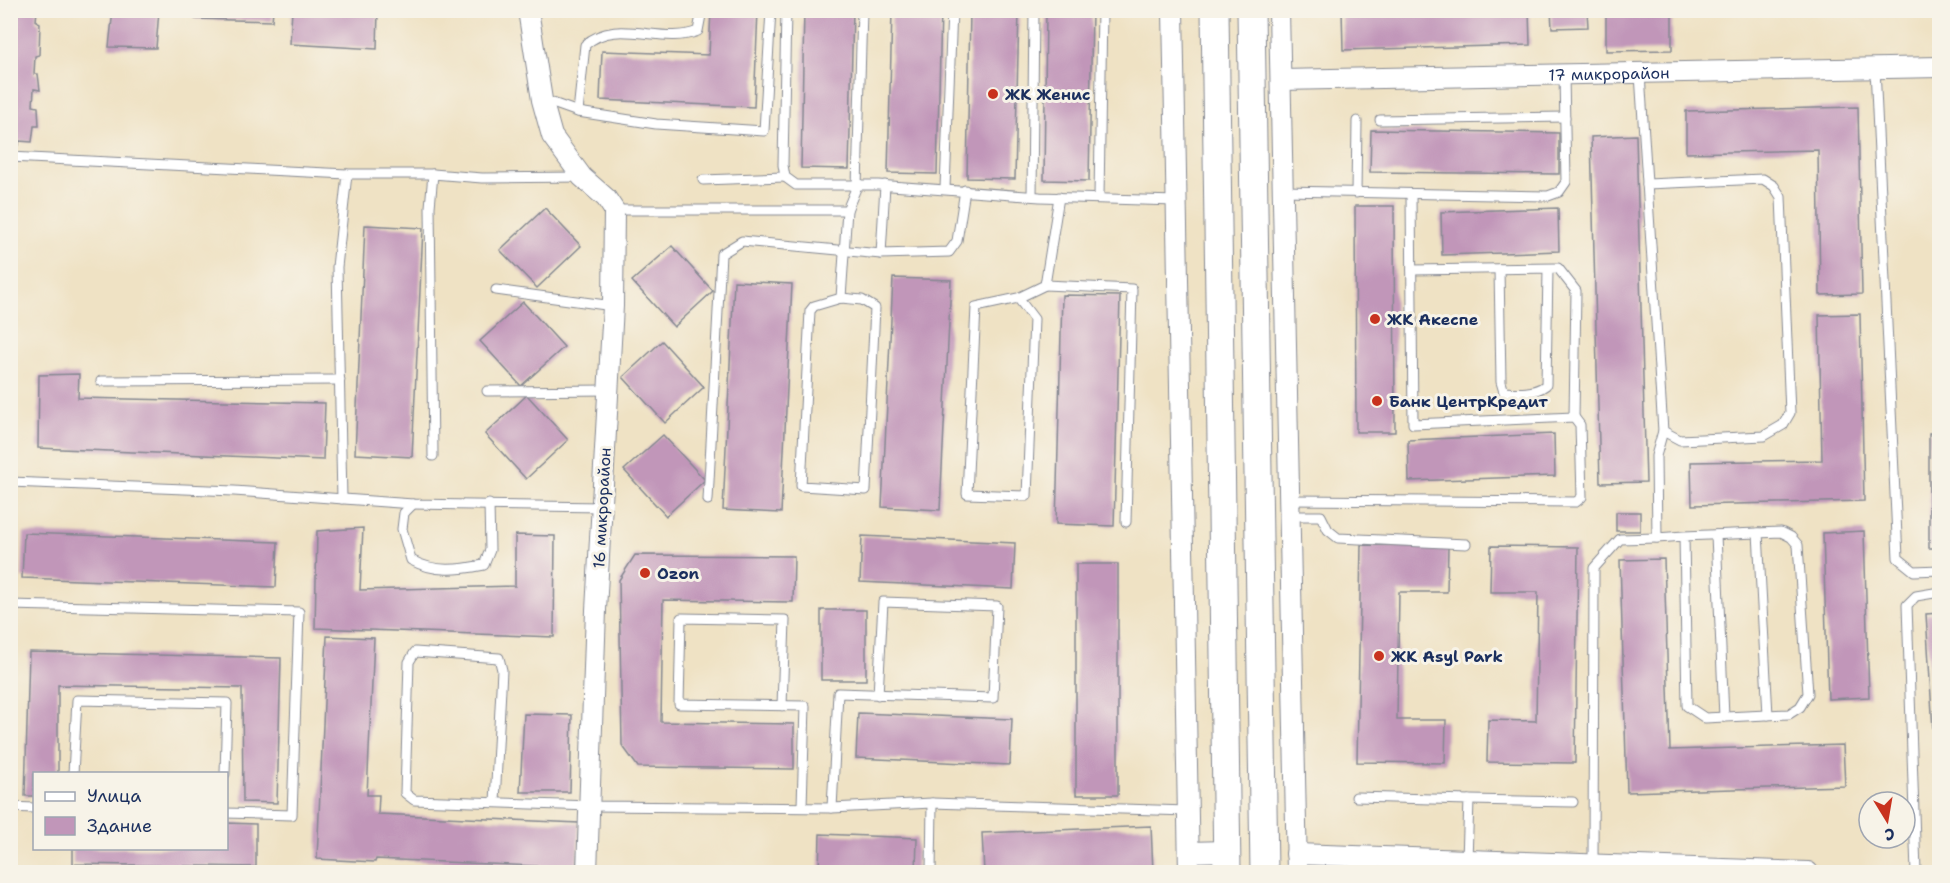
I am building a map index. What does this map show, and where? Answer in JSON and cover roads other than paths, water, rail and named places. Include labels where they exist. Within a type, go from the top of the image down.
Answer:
[{"type":"main road","points":[[1215,10],[1227,862]]},
{"type":"main road","points":[[1251,10],[1264,873]]},
{"type":"main road","points":[[1218,198],[1254,196]]},
{"type":"street","points":[[528,10],[542,99],[552,136],[582,177],[606,198],[614,210]]},
{"type":"street","points":[[1173,10],[1189,873]]},
{"type":"street","points":[[1279,10],[1297,863],[1467,860],[1707,871],[1808,873]]},
{"type":"street","name":"17 микрорайон","points":[[1281,80],[1940,67]]},
{"type":"street","name":"16 микрорайон","points":[[587,873],[595,633],[613,306],[614,210]]},
{"type":"street","points":[[1189,852],[1227,862]]},
{"type":"lane","points":[[578,112],[585,45],[594,37],[617,32],[686,36],[698,31],[702,10]]},
{"type":"lane","points":[[542,99],[578,112],[656,124],[764,131],[771,10]]},
{"type":"lane","points":[[785,177],[783,154],[786,10]]},
{"type":"lane","points":[[841,298],[847,210],[856,186],[862,10]]},
{"type":"lane","points":[[945,188],[952,10]]},
{"type":"lane","points":[[1032,196],[1034,10]]},
{"type":"lane","points":[[1099,197],[1102,10]]},
{"type":"lane","points":[[1875,68],[1898,558],[1914,571],[1940,570]]},
{"type":"lane","points":[[1640,74],[1663,431],[1656,456],[1657,538]]},
{"type":"lane","points":[[1283,191],[1548,196],[1559,192],[1566,182],[1564,75]]},
{"type":"lane","points":[[1380,120],[1565,117]]},
{"type":"lane","points":[[1356,193],[1357,122]]},
{"type":"lane","points":[[10,157],[347,174],[433,174],[482,178],[582,177]]},
{"type":"lane","points":[[342,499],[337,267],[347,174]]},
{"type":"lane","points":[[433,174],[430,207],[433,456]]},
{"type":"lane","points":[[704,180],[785,177],[796,185],[885,185],[1032,196],[1176,201]]},
{"type":"lane","points":[[1647,184],[1763,178],[1774,186],[1781,196],[1790,413],[1783,425],[1764,436],[1680,440],[1663,431]]},
{"type":"lane","points":[[881,254],[885,185]]},
{"type":"lane","points":[[708,501],[721,254],[742,241],[881,254],[949,252],[957,241],[965,190]]},
{"type":"lane","points":[[1411,194],[1413,424],[1574,417]]},
{"type":"lane","points":[[1045,285],[1059,197]]},
{"type":"lane","points":[[614,210],[847,210]]},
{"type":"lane","points":[[1289,508],[1576,502],[1582,497],[1580,425],[1574,417],[1576,291],[1558,268],[1412,270]]},
{"type":"lane","points":[[1499,269],[1501,382],[1504,392],[1519,393],[1539,391],[1546,385],[1548,269]]},
{"type":"lane","points":[[1018,297],[1034,319],[1028,496],[967,494],[976,307],[1018,297],[1045,285],[1132,290],[1126,522]]},
{"type":"lane","points":[[496,290],[613,306]]},
{"type":"lane","points":[[841,298],[862,300],[876,308],[866,490],[801,486],[810,311],[814,306],[841,298]]},
{"type":"lane","points":[[101,381],[340,380]]},
{"type":"lane","points":[[487,391],[608,390]]},
{"type":"lane","points":[[10,482],[234,491],[413,504],[602,507]]},
{"type":"lane","points":[[413,504],[404,513],[402,528],[411,560],[426,568],[443,570],[484,565],[490,550],[489,504]]},
{"type":"lane","points":[[1289,508],[1321,516],[1328,530],[1338,538],[1466,544]]},
{"type":"lane","points":[[1593,865],[1594,568],[1620,539],[1657,538],[1684,536],[1780,532],[1791,537],[1798,545],[1808,694],[1800,707],[1789,714],[1705,718],[1687,706],[1684,536]]},
{"type":"lane","points":[[1758,533],[1768,715]]},
{"type":"lane","points":[[1716,535],[1724,717]]},
{"type":"lane","points":[[1916,873],[1906,605],[1916,596],[1940,592]]},
{"type":"lane","points":[[832,808],[838,693],[878,695],[993,698],[997,606],[883,602],[878,695]]},
{"type":"lane","points":[[10,605],[299,612],[292,815],[228,813]]},
{"type":"lane","points":[[782,705],[785,620],[681,618],[679,704],[805,706],[802,806]]},
{"type":"lane","points":[[495,802],[502,670],[499,658],[415,652],[409,662],[405,793],[414,800],[591,806],[832,808],[932,803],[1188,811]]},
{"type":"lane","points":[[73,772],[77,700],[227,703],[225,772]]},
{"type":"lane","points":[[1356,797],[1573,802]]},
{"type":"lane","points":[[1467,860],[1469,801]]},
{"type":"lane","points":[[931,873],[932,803]]},
{"type":"lane","points":[[10,807],[33,808]]},
{"type":"place","name":"ЖК Женис","points":[[993,94]]},
{"type":"place","name":"ЖК Акеспе","points":[[1375,319]]},
{"type":"place","name":"Банк ЦентрКредит","points":[[1377,401]]},
{"type":"place","name":"Ozon","points":[[645,573]]},
{"type":"place","name":"ЖК Asyl Park","points":[[1379,656]]}]
